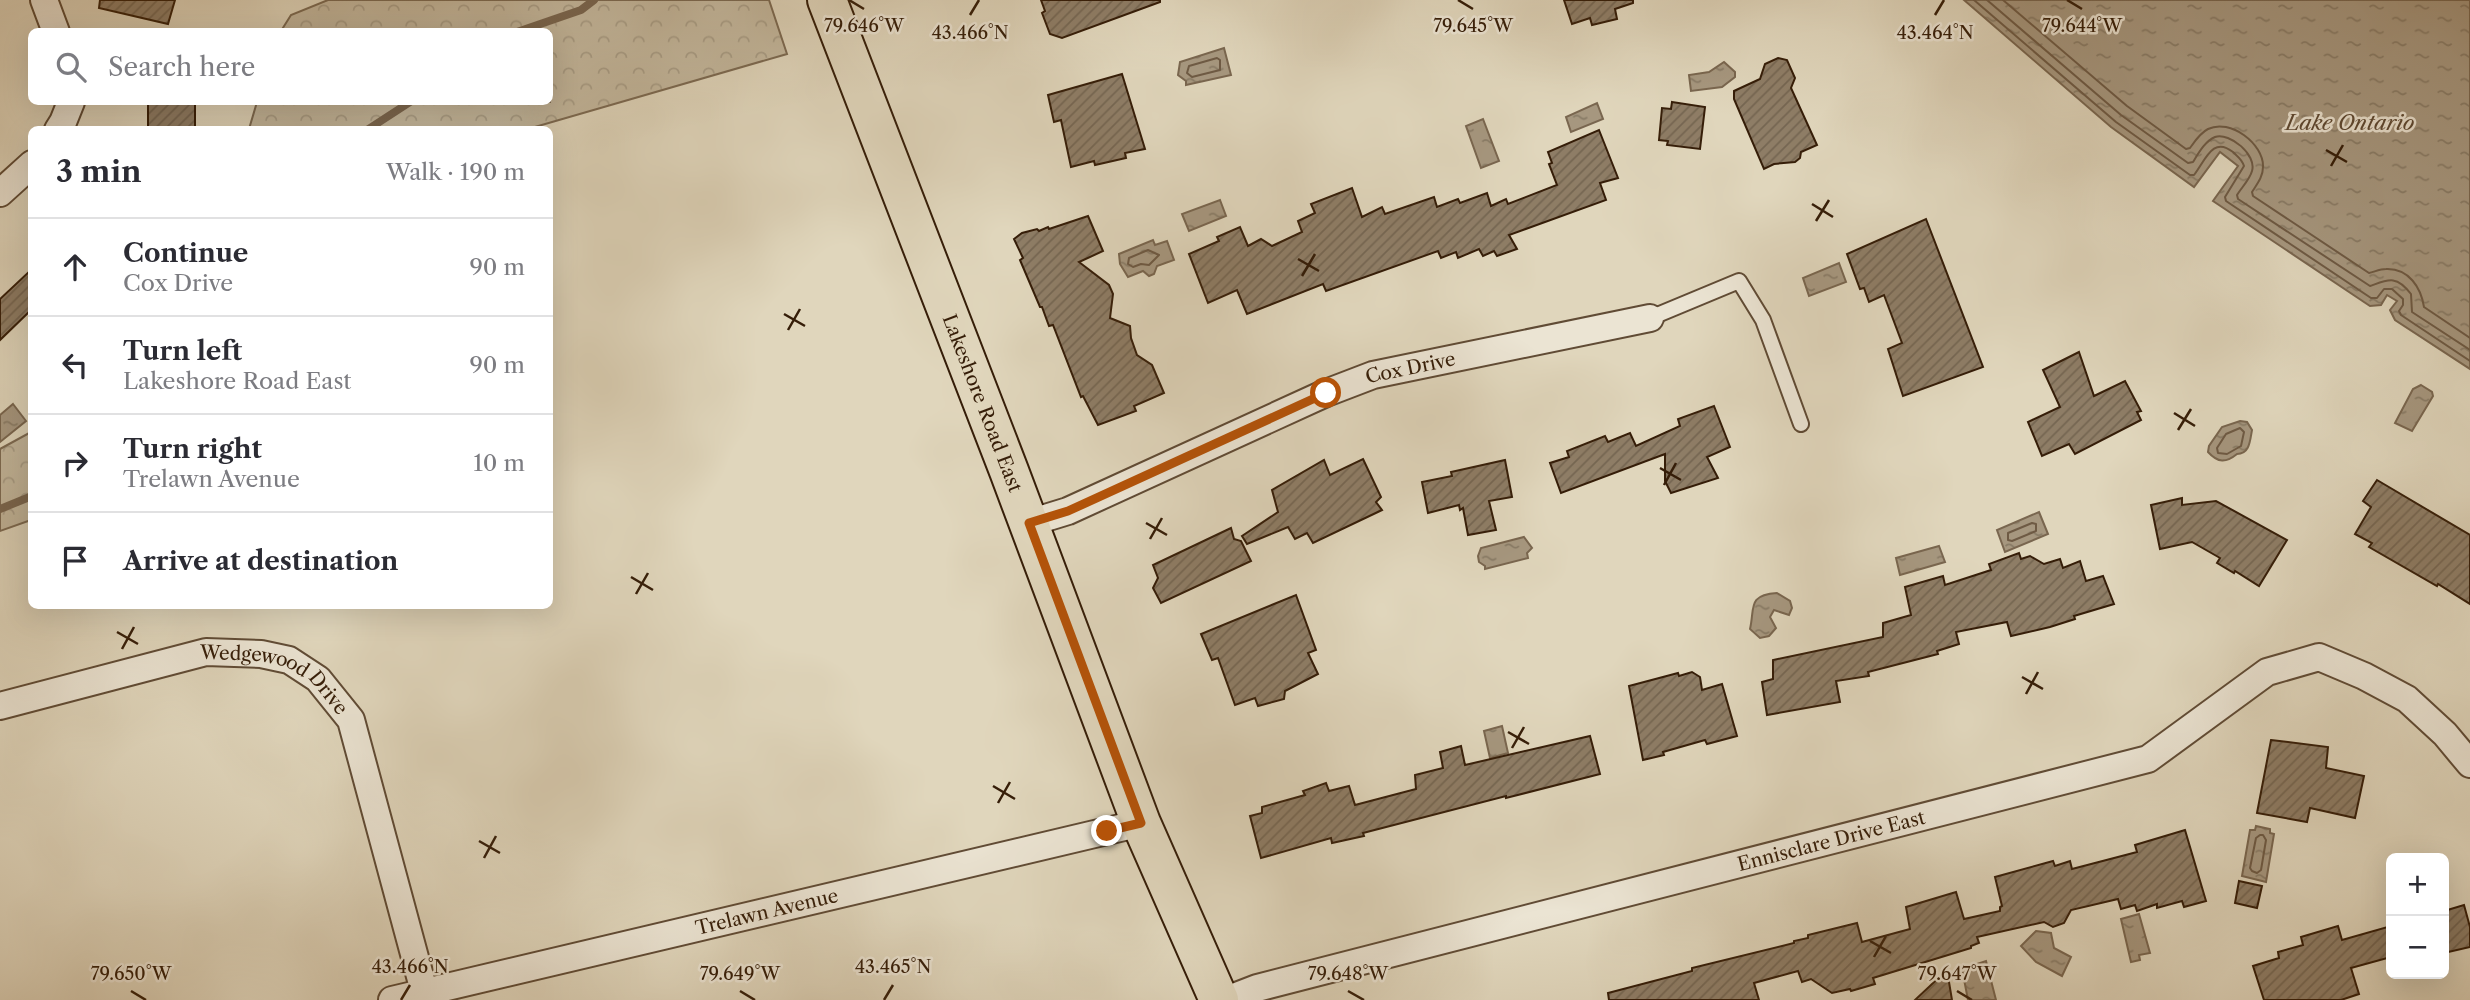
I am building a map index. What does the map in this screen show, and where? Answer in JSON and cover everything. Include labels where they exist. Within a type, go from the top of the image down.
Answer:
[{"type":"main road","name":"Lakeshore Road East","points":[[827,0],[1029,523],[1141,823],[1219,1000]]},
{"type":"street","points":[[44,0],[54,28]]},
{"type":"street","points":[[60,126],[70,105]]},
{"type":"street","points":[[0,193],[28,168]]},
{"type":"street","name":"Cox Drive","points":[[1029,523],[1068,511],[1326,393],[1373,375],[1650,318]]},
{"type":"street","name":"Wedgewood Drive","points":[[0,706],[206,652],[261,654],[289,660],[318,679],[351,720],[424,991]]},
{"type":"street","name":"Ennisclare Drive East","points":[[1226,1000],[1270,984],[2148,759],[2267,672],[2319,657],[2364,676],[2407,699],[2445,734],[2470,764]]},
{"type":"street","name":"Trelawn Avenue","points":[[392,1000],[1141,823]]},
{"type":"lane","points":[[1650,318],[1739,281],[1763,320],[1801,424]]},
{"type":"green space","points":[[328,0],[769,0],[787,54],[538,126],[250,126],[256,105],[553,105],[553,28],[283,28],[291,15]]},
{"type":"green space","points":[[28,434],[28,521],[0,531],[0,449]]},
{"type":"water","name":"Lake Ontario","points":[[1964,0],[2470,0],[2470,369],[2395,320],[2390,310],[2397,301],[2387,295],[2381,305],[2370,306],[2213,201],[2238,166],[2220,152],[2194,187],[2111,127]]},
{"type":"water","points":[[1224,48],[1231,75],[1186,85],[1186,81],[1178,75],[1180,62]]},
{"type":"water","points":[[1724,62],[1735,72],[1735,77],[1722,87],[1691,91],[1689,75],[1709,72]]},
{"type":"water","points":[[1597,103],[1603,119],[1571,132],[1566,117]]},
{"type":"water","points":[[1483,119],[1499,161],[1481,168],[1466,126]]},
{"type":"water","points":[[1220,200],[1226,216],[1189,231],[1182,214]]},
{"type":"water","points":[[1153,240],[1155,245],[1167,241],[1174,260],[1157,266],[1154,274],[1149,276],[1143,271],[1128,277],[1120,264],[1119,254]]},
{"type":"water","points":[[1839,263],[1846,282],[1809,296],[1803,278]]},
{"type":"water","points":[[2421,385],[2432,392],[2433,396],[2412,431],[2395,423],[2413,389]]},
{"type":"water","points":[[13,404],[26,421],[0,442],[0,415]]},
{"type":"water","points":[[2240,421],[2247,422],[2252,430],[2245,452],[2226,460],[2212,456],[2208,452],[2209,446],[2222,427]]},
{"type":"water","points":[[2039,512],[2048,534],[2005,552],[1997,530]]},
{"type":"water","points":[[1524,537],[1532,548],[1527,553],[1528,558],[1485,569],[1479,562],[1481,548]]},
{"type":"water","points":[[1939,546],[1945,562],[1900,575],[1896,558]]},
{"type":"water","points":[[1777,593],[1790,601],[1792,608],[1789,615],[1774,610],[1770,617],[1776,628],[1769,636],[1760,638],[1750,629],[1754,604],[1767,594]]},
{"type":"water","points":[[1502,726],[1508,753],[1490,758],[1484,731]]},
{"type":"water","points":[[2256,826],[2270,829],[2270,833],[2274,834],[2266,882],[2242,876],[2250,830],[2255,830]]},
{"type":"water","points":[[2139,914],[2150,953],[2139,955],[2140,960],[2131,962],[2121,919]]},
{"type":"water","points":[[2036,931],[2051,933],[2054,948],[2071,957],[2062,976],[2036,962],[2021,946]]},
{"type":"water","points":[[1986,961],[1996,1000],[1968,1000],[1962,969]]},
{"type":"building","points":[[100,0],[175,0],[168,24],[99,8]]},
{"type":"building","points":[[1041,0],[1160,2],[1062,38],[1050,34],[1042,13],[1045,11]]},
{"type":"building","points":[[1564,0],[1633,0],[1633,3],[1615,9],[1617,19],[1592,25],[1590,18],[1572,24]]},
{"type":"building","points":[[1778,58],[1787,60],[1795,78],[1791,88],[1817,145],[1801,152],[1800,158],[1795,162],[1774,164],[1764,169],[1734,99],[1734,91],[1760,79],[1765,64]]},
{"type":"building","points":[[1122,74],[1145,149],[1125,153],[1126,158],[1095,165],[1094,161],[1071,167],[1061,120],[1054,122],[1048,95]]},
{"type":"building","points":[[1672,102],[1705,107],[1700,149],[1667,145],[1668,141],[1659,140],[1662,108],[1671,109]]},
{"type":"building","points":[[148,105],[195,105],[195,126],[148,126]]},
{"type":"building","points":[[1599,130],[1618,178],[1600,183],[1606,200],[1509,235],[1517,249],[1497,256],[1494,251],[1483,256],[1479,249],[1458,258],[1456,252],[1441,258],[1438,251],[1326,291],[1323,284],[1247,314],[1237,290],[1208,303],[1189,254],[1219,241],[1217,237],[1240,227],[1248,246],[1261,239],[1272,246],[1302,232],[1298,221],[1315,213],[1311,204],[1352,188],[1362,217],[1382,207],[1385,214],[1434,197],[1437,207],[1458,199],[1460,203],[1487,193],[1491,206],[1506,199],[1508,204],[1557,185],[1549,164],[1552,163],[1548,152]]},
{"type":"building","points":[[1088,216],[1103,251],[1079,262],[1109,285],[1113,294],[1110,318],[1130,326],[1137,355],[1152,365],[1164,393],[1134,406],[1136,411],[1098,425],[1083,396],[1081,397],[1053,325],[1049,326],[1040,307],[1014,239],[1022,233],[1048,227],[1049,229]]},
{"type":"building","points":[[1926,219],[1983,367],[1903,396],[1888,349],[1902,343],[1884,295],[1869,302],[1864,288],[1860,289],[1847,254]]},
{"type":"building","points":[[28,273],[28,313],[0,340],[0,299]]},
{"type":"building","points":[[2079,352],[2094,396],[2125,381],[2141,411],[2137,412],[2141,420],[2075,454],[2069,444],[2042,456],[2028,422],[2060,407],[2043,370]]},
{"type":"building","points":[[1714,406],[1730,447],[1707,457],[1718,478],[1671,493],[1665,481],[1665,454],[1561,493],[1550,463],[1569,457],[1567,451],[1605,436],[1608,442],[1630,433],[1636,446],[1680,426],[1678,419]]},
{"type":"building","points":[[1363,459],[1381,497],[1376,502],[1382,510],[1313,543],[1307,533],[1295,539],[1288,527],[1247,544],[1242,536],[1278,512],[1272,490],[1324,460],[1330,475]]},
{"type":"building","points":[[1505,460],[1512,497],[1489,501],[1496,530],[1468,535],[1463,508],[1460,510],[1459,505],[1428,513],[1422,482],[1452,476],[1451,472]]},
{"type":"building","points":[[2377,480],[2470,535],[2470,604],[2369,547],[2372,543],[2355,534],[2371,507],[2363,501]]},
{"type":"building","points":[[2182,498],[2182,505],[2216,501],[2287,540],[2259,586],[2217,563],[2220,558],[2192,542],[2160,549],[2151,505]]},
{"type":"building","points":[[1231,528],[1234,539],[1241,541],[1251,561],[1161,603],[1153,588],[1158,578],[1153,565]]},
{"type":"building","points":[[2019,553],[2021,559],[2030,556],[2044,564],[2060,559],[2063,568],[2080,561],[2086,581],[2103,576],[2114,604],[2074,616],[2075,619],[2050,627],[2011,636],[2007,622],[1956,632],[1959,644],[1937,651],[1938,654],[1868,672],[1869,676],[1836,681],[1840,702],[1767,715],[1762,682],[1773,679],[1773,660],[1883,637],[1883,623],[1911,615],[1905,587],[1943,576],[1945,585],[1991,570],[1989,564]]},
{"type":"building","points":[[1296,595],[1316,650],[1308,653],[1318,674],[1285,691],[1284,699],[1258,706],[1255,698],[1235,705],[1218,658],[1212,660],[1201,634]]},
{"type":"building","points":[[1692,672],[1700,677],[1702,690],[1722,684],[1737,736],[1707,744],[1705,740],[1643,760],[1629,686]]},
{"type":"building","points":[[1590,736],[1600,774],[1363,833],[1364,836],[1332,843],[1331,838],[1261,858],[1250,816],[1262,813],[1262,807],[1305,795],[1303,791],[1326,783],[1329,791],[1349,786],[1355,805],[1416,789],[1415,775],[1443,768],[1440,752],[1461,746],[1465,765]]},
{"type":"building","points":[[2271,740],[2328,747],[2326,768],[2364,776],[2355,818],[2310,808],[2307,822],[2257,813]]},
{"type":"building","points":[[2185,830],[2206,901],[2184,907],[2182,901],[2157,908],[2157,904],[2137,911],[2135,905],[2121,909],[2118,899],[2071,910],[2064,923],[2053,927],[2044,922],[1977,937],[1979,943],[1971,948],[1873,978],[1875,984],[1851,991],[1832,993],[1811,979],[1802,982],[1798,971],[1754,983],[1759,1000],[1609,1000],[1608,993],[1692,971],[1692,968],[1794,943],[1808,938],[1808,935],[1857,923],[1862,942],[1910,929],[1906,907],[1956,892],[1964,919],[2000,911],[2002,906],[1995,877],[2053,861],[2055,866],[2070,861],[2072,869],[2137,852],[2135,845]]},
{"type":"building","points":[[2239,881],[2262,886],[2257,908],[2235,903]]},
{"type":"building","points":[[2464,905],[2470,927],[2470,947],[2449,952],[2449,910]]},
{"type":"building","points":[[2338,926],[2342,940],[2386,927],[2386,958],[2351,968],[2359,994],[2341,1000],[2264,1000],[2253,966],[2279,958],[2278,952],[2303,945],[2301,937]]},
{"type":"building","points":[[1947,970],[1952,1000],[1915,1000]]},
{"type":"waterway","points":[[529,28],[581,10],[594,0]]},
{"type":"waterway","points":[[373,126],[405,105]]},
{"type":"waterway","points":[[0,509],[28,498]]},
{"type":"route","points":[[1107,831],[1141,823],[1029,523],[1068,511],[1326,393]]}]
